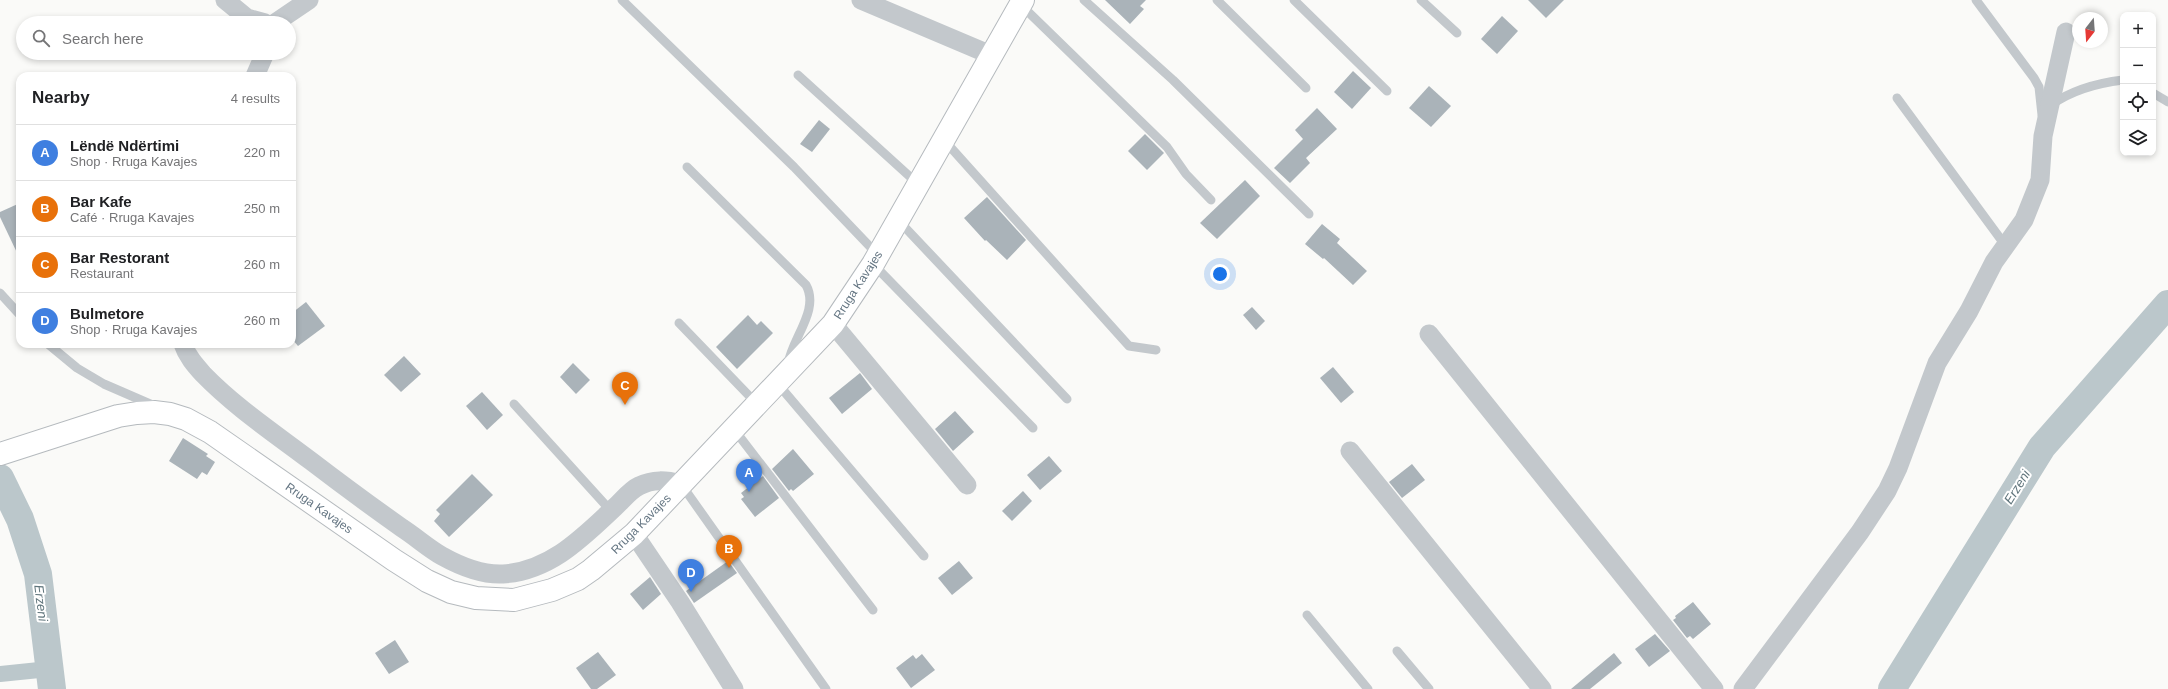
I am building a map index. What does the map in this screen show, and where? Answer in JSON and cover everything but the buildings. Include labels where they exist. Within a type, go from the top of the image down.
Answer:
[{"type":"main road","name":"Rruga Kavajes","points":[[0,454],[118,416],[154,412],[170,414],[186,419],[210,432],[413,573],[439,587],[463,595],[487,599],[514,600],[552,590],[591,570],[634,534],[832,324],[876,259],[1021,2]]},
{"type":"street","points":[[225,0],[245,16]]},
{"type":"street","points":[[285,16],[309,0]]},
{"type":"street","points":[[861,0],[991,55]]},
{"type":"street","points":[[1743,689],[1860,532],[1887,492],[1898,468],[1938,363],[1970,311],[1994,262],[2024,220],[2040,180],[2043,136],[2066,32]]},
{"type":"street","points":[[257,72],[262,60]]},
{"type":"street","points":[[832,324],[968,485]]},
{"type":"street","points":[[1429,334],[1714,689]]},
{"type":"street","points":[[184,348],[186,353],[198,368],[224,394],[359,497],[442,556],[461,565],[482,572],[503,574],[521,571],[543,564],[560,555],[579,541],[638,486],[652,481],[668,480],[681,484]]},
{"type":"street","points":[[1350,451],[1542,689]]},
{"type":"street","points":[[634,534],[680,602],[734,689]]},
{"type":"lane","points":[[622,0],[788,162],[1033,428]]},
{"type":"lane","points":[[1084,0],[1173,80],[1308,214]]},
{"type":"lane","points":[[1217,0],[1306,88]]},
{"type":"lane","points":[[1294,0],[1387,92]]},
{"type":"lane","points":[[1421,0],[1457,33]]},
{"type":"lane","points":[[1976,0],[2034,78],[2039,87],[2043,136]]},
{"type":"lane","points":[[1021,2],[1167,147],[1186,174],[1211,200]]},
{"type":"lane","points":[[798,74],[918,184]]},
{"type":"lane","points":[[2049,106],[2061,98],[2075,92],[2105,82],[2120,80]]},
{"type":"lane","points":[[2156,95],[2168,102]]},
{"type":"lane","points":[[1897,98],[2005,246]]},
{"type":"lane","points":[[943,139],[1129,346],[1156,350]]},
{"type":"lane","points":[[687,167],[806,285],[811,294],[811,304],[794,343],[782,378],[924,556]]},
{"type":"lane","points":[[898,220],[1067,399]]},
{"type":"lane","points":[[0,293],[16,311]]},
{"type":"lane","points":[[679,323],[757,404]]},
{"type":"lane","points":[[53,348],[76,368],[104,384],[144,400],[170,414]]},
{"type":"lane","points":[[514,404],[561,454],[611,511]]},
{"type":"lane","points":[[734,428],[873,610]]},
{"type":"lane","points":[[681,484],[826,689]]},
{"type":"lane","points":[[1307,615],[1368,689]]},
{"type":"lane","points":[[1397,651],[1429,689]]},
{"type":"waterway","name":"Erzeni","points":[[1892,689],[2042,447],[2168,304]]},
{"type":"waterway","name":"Erzeni","points":[[0,478],[20,519],[38,574],[52,689]]},
{"type":"waterway","points":[[0,674],[49,669]]},
{"type":"place","name":"Bar Restorant","points":[[625,405]]},
{"type":"place","name":"Lëndë Ndërtimi","points":[[749,492]]},
{"type":"place","name":"Bar Kafe","points":[[729,568]]},
{"type":"place","name":"Bulmetore","points":[[691,592]]}]
